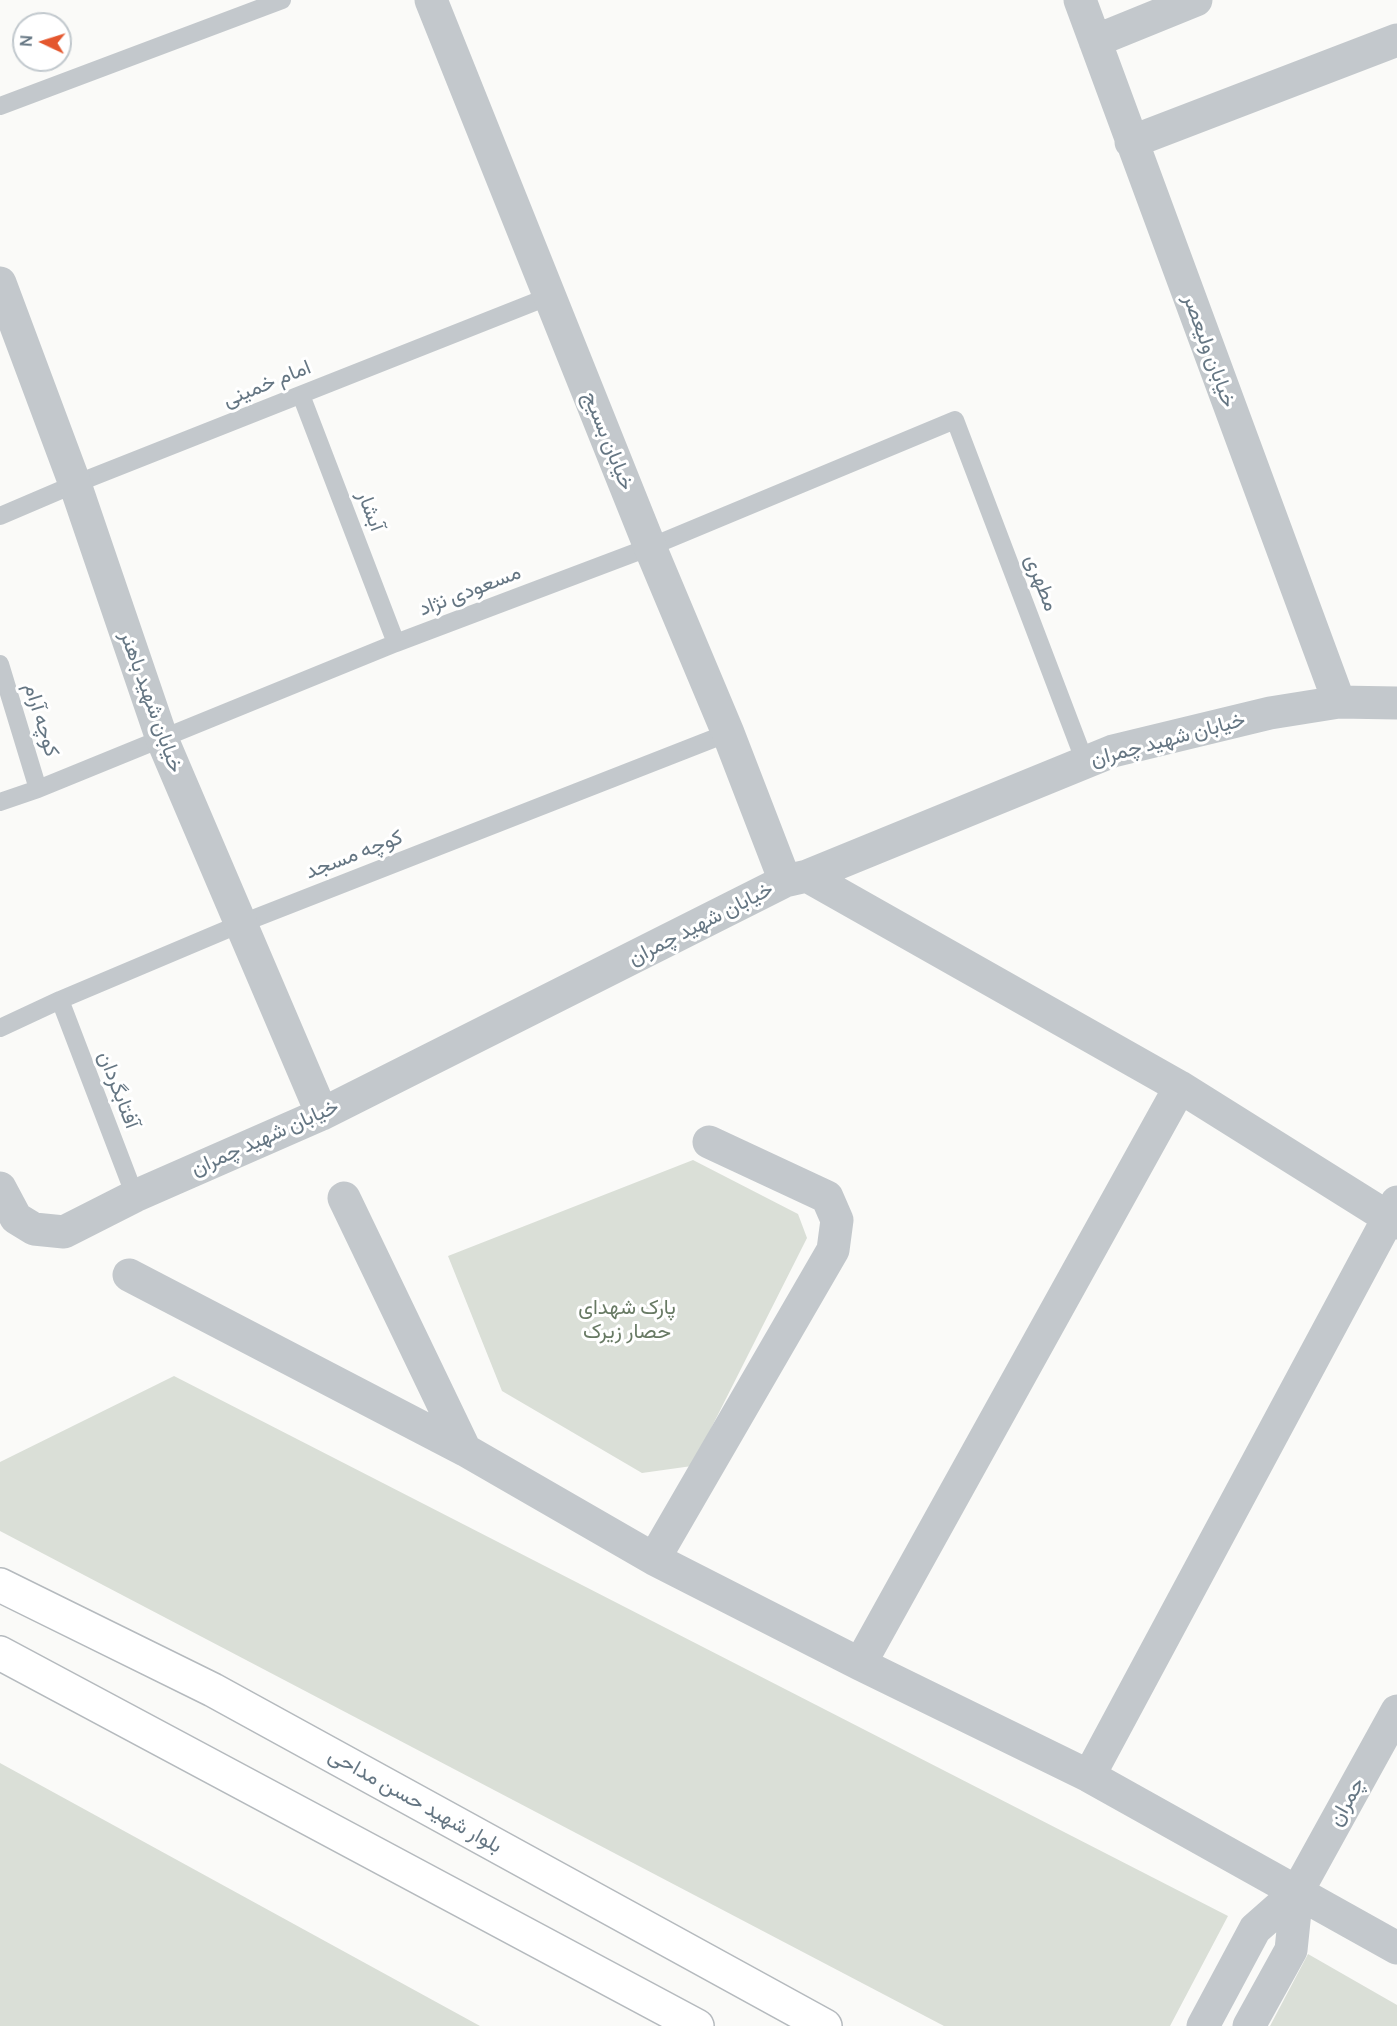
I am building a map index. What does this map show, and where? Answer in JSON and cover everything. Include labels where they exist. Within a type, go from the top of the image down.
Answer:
[{"type":"main road","name":"بلوار شهید حسن مداحی","points":[[0,1585],[213,1690],[825,2026]]},
{"type":"main road","points":[[0,1653],[697,2026]]},
{"type":"street","name":"خیابان بسیج","points":[[431,0],[650,547],[728,733],[796,878]]},
{"type":"street","name":"خیابان ولیعصر","points":[[1080,0],[1339,702]]},
{"type":"street","points":[[1095,41],[1196,0]]},
{"type":"street","points":[[1131,142],[1397,40]]},
{"type":"street","name":"خیابان شهید باهنر","points":[[0,283],[75,484],[162,739],[322,1114]]},
{"type":"street","name":"خیابان شهید چمران","points":[[0,1188],[16,1218],[34,1229],[64,1232],[135,1196],[322,1114],[796,878],[1084,762],[1146,742],[1270,713],[1339,702],[1397,703]]},
{"type":"street","points":[[796,878],[1180,1087],[1394,1214],[1089,1776]]},
{"type":"street","points":[[860,1664],[1180,1087]]},
{"type":"street","points":[[654,1559],[833,1250],[837,1220],[827,1197],[709,1142]]},
{"type":"street","points":[[344,1198],[465,1449]]},
{"type":"street","points":[[129,1275],[465,1449],[654,1559],[860,1664],[1089,1776],[1397,1948]]},
{"type":"street","name":"چمران","points":[[1297,1892],[1397,1711]]},
{"type":"street","points":[[1203,2026],[1255,1929],[1297,1892]]},
{"type":"street","points":[[1250,2026],[1291,1950],[1297,1892]]},
{"type":"lane","points":[[0,106],[282,0]]},
{"type":"lane","name":"امام خمینی","points":[[0,516],[75,484],[550,296]]},
{"type":"lane","name":"آبشار","points":[[301,395],[396,643]]},
{"type":"lane","name":"مسعودی نژاد","points":[[0,802],[38,789],[396,643],[650,547],[955,420]]},
{"type":"lane","name":"مطهری","points":[[955,420],[1084,762]]},
{"type":"lane","name":"کوچه آرام","points":[[0,664],[38,789]]},
{"type":"lane","name":"کوچه مسجد","points":[[0,1028],[60,1000],[240,924],[728,733]]},
{"type":"lane","name":"آفتابگردان","points":[[60,1000],[135,1196]]},
{"type":"green space","name":"پارک شهدای حصار زیرک","points":[[693,1160],[798,1214],[807,1238],[692,1466],[642,1473],[502,1391],[448,1256]]},
{"type":"green space","points":[[174,1376],[1228,1916],[1170,2026],[944,2026],[0,1531],[0,1462]]},
{"type":"green space","points":[[0,1763],[480,2026],[0,2026]]},
{"type":"green space","points":[[1308,1954],[1397,2005],[1397,2026],[1270,2026]]}]
